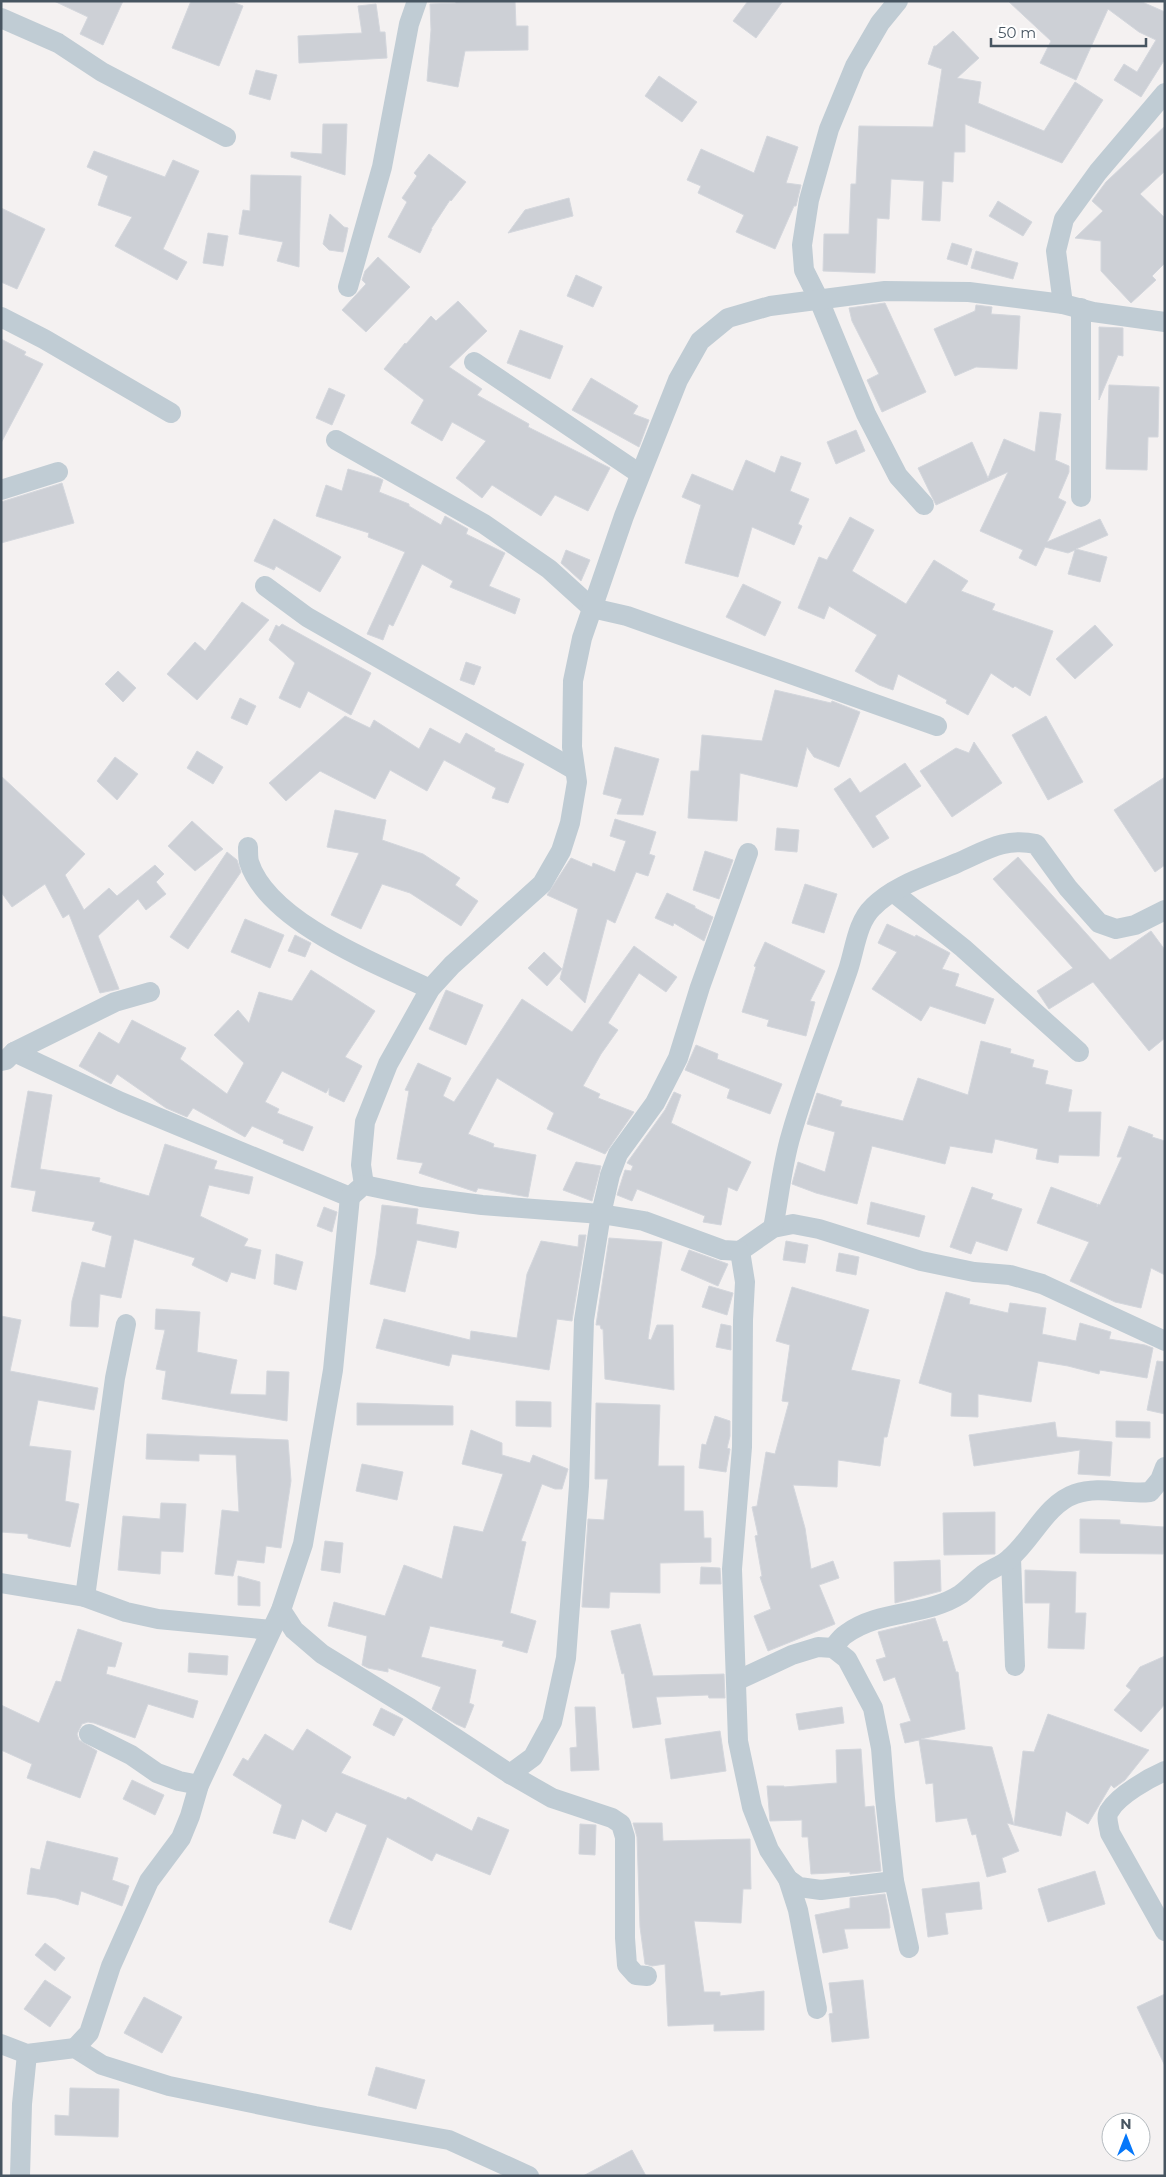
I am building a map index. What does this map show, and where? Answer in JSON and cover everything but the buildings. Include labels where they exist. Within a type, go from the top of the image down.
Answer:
[{"type":"street","points":[[348,287],[382,166],[409,24],[417,1]]},
{"type":"street","points":[[898,1],[880,23],[855,66],[829,129],[809,200],[802,245],[804,270],[819,300],[870,423],[898,476],[924,504]]},
{"type":"street","points":[[1,18],[58,43],[102,72],[196,119],[226,137]]},
{"type":"street","points":[[1082,497],[1072,306],[1056,251],[1064,219],[1098,172],[1165,93]]},
{"type":"street","points":[[75,2048],[89,2033],[111,1966],[149,1881],[181,1838],[199,1785],[280,1610],[303,1544],[333,1370],[361,1165],[365,1122],[388,1064],[430,989],[452,965],[542,884],[561,851],[570,823],[577,782],[572,747],[573,681],[582,638],[640,474],[678,380],[700,340],[728,318],[770,306],[884,291],[969,292],[1072,306],[1093,312],[1165,322]]},
{"type":"street","points":[[1,317],[44,339],[171,413]]},
{"type":"street","points":[[474,362],[640,474]]},
{"type":"street","points":[[336,440],[484,524],[549,569],[592,608],[627,616],[724,652],[938,726]]},
{"type":"street","points":[[1,490],[58,472]]},
{"type":"street","points":[[265,586],[307,617],[575,770]]},
{"type":"street","points":[[773,1228],[790,1137],[814,1060],[848,969],[862,921],[873,906],[894,892],[1000,844],[1020,840],[1036,844],[1068,888],[1099,923],[1116,928],[1136,925],[1165,910]]},
{"type":"street","points":[[248,847],[249,862],[258,880],[290,914],[324,936],[430,989]]},
{"type":"street","points":[[510,1774],[533,1757],[552,1722],[566,1658],[579,1486],[584,1320],[601,1214],[610,1175],[618,1154],[654,1103],[678,1058],[703,978],[748,853]]},
{"type":"street","points":[[894,892],[962,948],[1079,1052]]},
{"type":"street","points":[[6,1054],[115,1002],[150,992]]},
{"type":"street","points":[[6,1054],[121,1102],[357,1191],[482,1205],[601,1214],[644,1222],[723,1250],[740,1251],[773,1228],[793,1224],[818,1229],[921,1261],[974,1272],[1010,1276],[1042,1284],[1165,1341]]},
{"type":"street","points":[[740,1251],[745,1282],[742,1320],[742,1447],[732,1570],[738,1741],[752,1807],[769,1850],[788,1879],[798,1910],[817,2009]]},
{"type":"street","points":[[85,1597],[114,1378],[126,1324]]},
{"type":"street","points":[[833,1648],[846,1634],[860,1626],[885,1617],[945,1603],[962,1594],[984,1574],[1011,1558],[1052,1510],[1074,1494],[1094,1490],[1113,1490],[1134,1494],[1150,1492],[1160,1480],[1165,1467]]},
{"type":"street","points":[[1011,1558],[1016,1666]]},
{"type":"street","points":[[1,1583],[85,1597],[126,1612],[158,1619],[271,1630]]},
{"type":"street","points":[[280,1610],[294,1630],[322,1654],[410,1708],[510,1774],[552,1798],[612,1818],[620,1824],[625,1837],[625,1938],[627,1965],[636,1975],[647,1976]]},
{"type":"street","points":[[736,1680],[792,1655],[818,1647],[833,1648],[847,1658],[873,1708],[881,1748],[884,1798],[894,1881],[909,1948]]},
{"type":"street","points":[[89,1734],[131,1755],[158,1773],[179,1781],[199,1785]]},
{"type":"street","points":[[1165,1771],[1124,1796],[1109,1811],[1108,1821],[1110,1833],[1165,1931]]},
{"type":"street","points":[[788,1879],[799,1887],[821,1890],[894,1881]]},
{"type":"street","points":[[1,2044],[26,2054],[75,2048],[102,2065],[169,2086],[315,2116],[449,2140],[529,2176]]},
{"type":"street","points":[[20,2176],[22,2104],[26,2054]]}]
